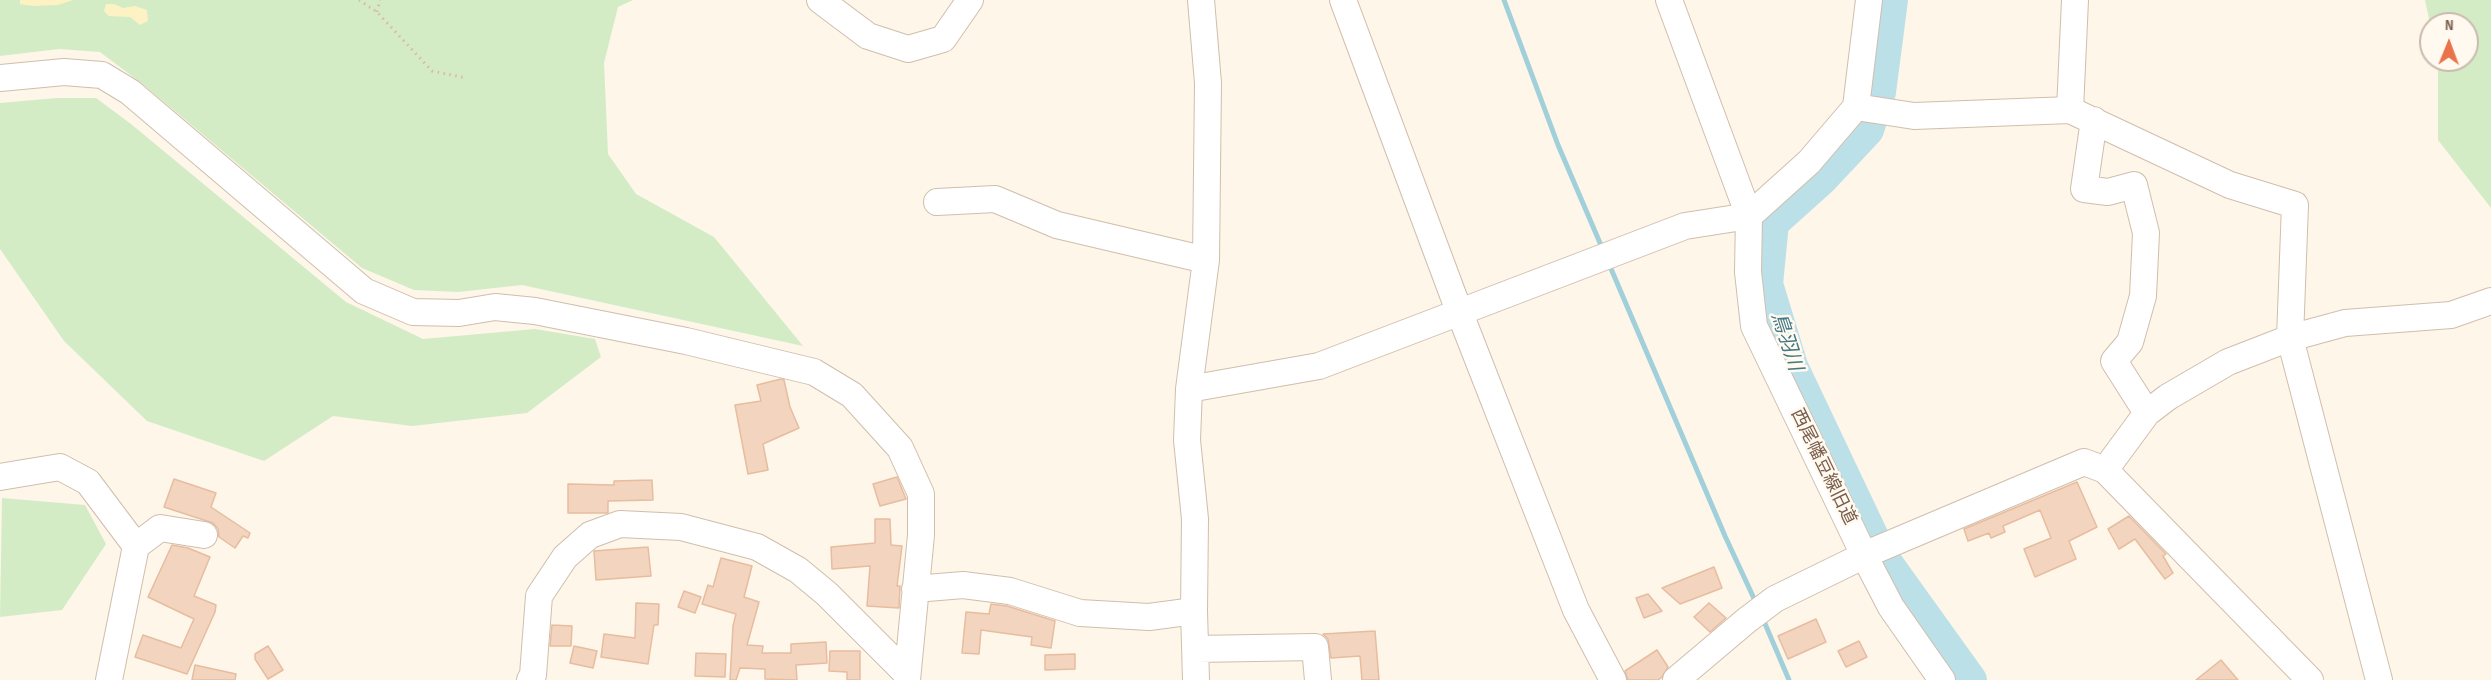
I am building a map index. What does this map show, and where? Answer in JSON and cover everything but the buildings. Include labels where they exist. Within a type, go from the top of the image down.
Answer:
[{"type":"street","points":[[820,0],[868,36],[908,49],[943,39],[970,0]]},
{"type":"street","points":[[1196,680],[1195,519],[1187,440],[1189,389],[1206,260],[1208,83],[1201,0]]},
{"type":"street","points":[[1343,0],[1576,610],[1613,680]]},
{"type":"street","name":"西尾幡豆線旧道","points":[[1669,0],[1749,216],[1748,272],[1754,326],[1874,552],[1891,607],[1942,680]]},
{"type":"street","points":[[1189,389],[1319,366],[1685,226],[1749,216],[1809,162],[1857,107],[1869,0]]},
{"type":"street","points":[[2070,110],[2075,0]]},
{"type":"street","points":[[0,78],[64,72],[102,75],[130,92],[364,291],[412,312],[459,313],[495,307],[535,311],[686,341],[814,372],[852,395],[900,448],[921,494],[921,535],[907,677]]},
{"type":"street","points":[[1857,107],[1914,116],[2070,110],[2230,184],[2295,205],[2290,338],[2379,680]]},
{"type":"street","points":[[2094,120],[2085,189],[2108,192],[2133,185],[2146,233],[2143,296],[2130,342],[2114,361],[2147,413]]},
{"type":"street","points":[[937,202],[995,199],[1057,225],[1206,260]]},
{"type":"street","points":[[2105,470],[2147,413],[2168,397],[2228,362],[2290,338],[2345,323],[2451,315],[2491,302]]},
{"type":"street","points":[[1676,680],[1769,603],[1874,552],[2084,462],[2105,470],[2310,680]]},
{"type":"street","points":[[0,477],[60,467],[88,482],[136,546]]},
{"type":"street","points":[[530,680],[533,675],[540,596],[565,556],[590,535],[620,525],[681,527],[757,547],[798,570],[812,582],[907,677]]},
{"type":"street","points":[[109,680],[136,546],[160,528],[204,535]]},
{"type":"street","points":[[915,589],[963,585],[1010,591],[1080,613],[1149,617],[1194,611]]},
{"type":"street","points":[[1196,649],[1315,646],[1318,680]]},
{"type":"path","points":[[359,0],[376,12],[432,71],[466,78]]},
{"type":"path","points":[[376,12],[380,0]]},
{"type":"green space","points":[[0,0],[633,0],[618,7],[604,63],[608,154],[636,194],[714,237],[803,346],[522,285],[458,292],[414,290],[362,268],[145,86],[100,52],[59,49],[0,56]]},
{"type":"green space","points":[[2425,0],[2491,0],[2491,208],[2438,140],[2438,72],[2479,72],[2479,12],[2428,12]]},
{"type":"green space","points":[[57,98],[96,98],[131,124],[346,302],[423,339],[535,329],[595,339],[601,357],[527,413],[412,426],[333,416],[264,461],[147,421],[64,341],[0,249],[0,103]]},
{"type":"green space","points":[[2,498],[85,505],[106,544],[62,610],[0,617]]},
{"type":"sand","points":[[20,0],[73,0],[58,5],[33,6],[20,4]]},
{"type":"sand","points":[[106,4],[114,4],[123,8],[135,6],[147,10],[148,21],[140,25],[130,17],[109,16],[104,11]]},
{"type":"waterway","points":[[1504,0],[1558,145],[1603,250]]},
{"type":"waterway","name":"鳥羽川","points":[[1892,0],[1880,92],[1868,130],[1822,179],[1773,223],[1767,284],[1792,366],[1882,556],[1971,680]]},
{"type":"waterway","points":[[1609,264],[1725,536],[1757,605]]},
{"type":"waterway","points":[[1763,619],[1789,680]]}]
